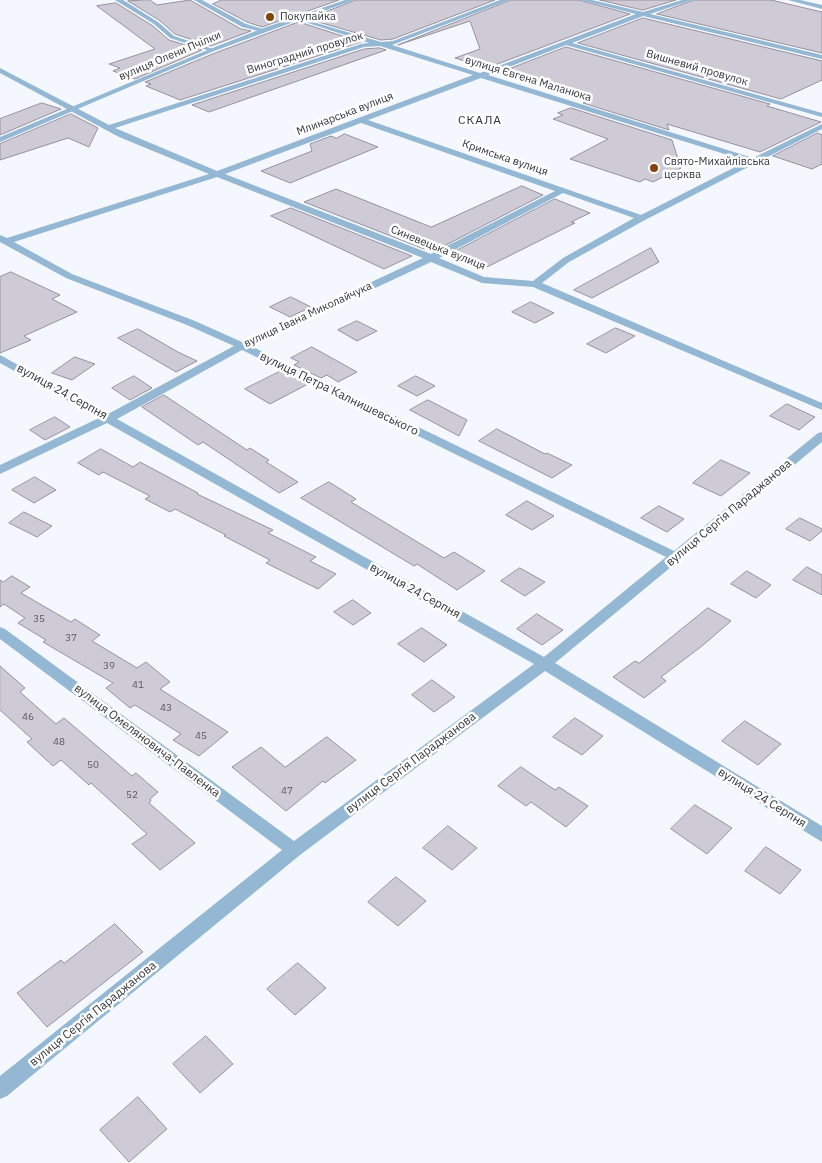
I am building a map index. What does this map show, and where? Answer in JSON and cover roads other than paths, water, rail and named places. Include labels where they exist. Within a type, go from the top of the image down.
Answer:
[{"type":"street","points":[[118,0],[156,23],[172,37],[212,50]]},
{"type":"street","points":[[197,0],[244,26],[263,30]]},
{"type":"street","name":"вулиця Олени Пчілки","points":[[0,140],[76,110],[212,50],[263,30],[351,0]]},
{"type":"street","name":"Виноградний провулок","points":[[110,127],[363,45],[394,43],[506,0]]},
{"type":"street","points":[[584,0],[822,57]]},
{"type":"street","name":"Млинарська вулиця","points":[[3,240],[217,174],[642,14],[689,0]]},
{"type":"street","points":[[791,0],[822,7]]},
{"type":"street","name":"вулиця Євгена Маланюка","points":[[298,18],[752,160]]},
{"type":"street","name":"Вишневий провулок","points":[[565,43],[822,115]]},
{"type":"street","name":"Синевецька вулиця","points":[[0,70],[122,135],[217,174],[482,280],[535,284],[822,407]]},
{"type":"street","name":"Кримська вулиця","points":[[361,120],[642,218]]},
{"type":"street","points":[[535,284],[566,260],[642,218],[752,160],[822,126]]},
{"type":"street","name":"вулиця Івана Миколайчука","points":[[0,470],[109,418],[242,346],[431,258],[563,190]]},
{"type":"street","name":"вулиця Петра Калнишевського","points":[[3,240],[69,276],[191,323],[242,346],[676,557]]},
{"type":"street","name":"вулиця 24 Серпня","points":[[0,358],[545,664],[822,836]]},
{"type":"street","name":"вулиця Сергія Параджанова","points":[[0,1090],[294,850],[545,664],[822,436]]},
{"type":"street","name":"вулиця Омеляновича-Павленка","points":[[0,632],[294,850]]},
{"type":"place","name":"Покупайка","points":[[270,17]]},
{"type":"place","name":"Свято-Михайлівська церква","points":[[654,168]]},
{"type":"district","name":"СКАЛА","points":[[480,121]]}]
